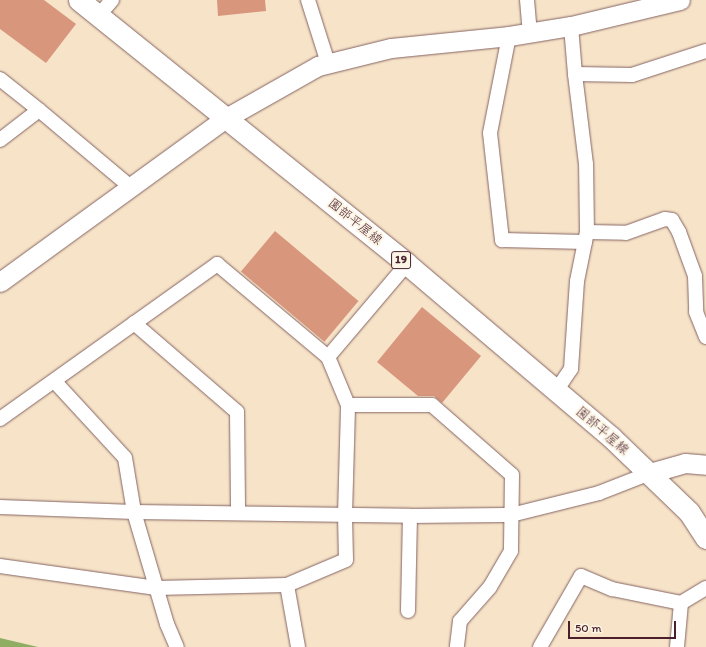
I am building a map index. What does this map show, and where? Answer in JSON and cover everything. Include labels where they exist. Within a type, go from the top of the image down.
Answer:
[{"type":"main road","name":"園部平屋線","points":[[79,0],[105,7],[226,118],[407,264],[611,437],[689,512],[706,538]]},
{"type":"street","points":[[308,0],[328,63]]},
{"type":"street","points":[[527,0],[530,33]]},
{"type":"street","points":[[0,282],[132,188],[226,118],[297,77],[328,63],[391,48],[509,36],[571,26],[680,0]]},
{"type":"street","points":[[556,391],[571,369],[578,281],[586,237],[586,164],[575,74],[571,26]]},
{"type":"street","points":[[509,36],[490,133],[502,240],[586,237],[626,233],[666,219],[672,220],[694,276],[696,312],[706,338]]},
{"type":"street","points":[[575,74],[632,75],[706,51]]},
{"type":"street","points":[[0,80],[39,110],[132,188]]},
{"type":"street","points":[[0,140],[39,110]]},
{"type":"street","points":[[0,418],[217,264],[328,357],[348,405],[345,515],[346,560],[287,585],[156,588],[0,566]]},
{"type":"street","points":[[328,357],[407,264]]},
{"type":"street","points":[[134,323],[237,412],[238,513]]},
{"type":"street","points":[[57,384],[125,458],[134,512],[167,624],[177,647]]},
{"type":"street","points":[[348,405],[432,405],[512,475],[511,551],[490,587],[460,621],[457,647]]},
{"type":"street","points":[[0,507],[134,512],[410,516],[512,515],[599,493],[685,463],[706,465]]},
{"type":"street","points":[[408,611],[410,516]]},
{"type":"street","points":[[540,647],[582,576],[612,589],[682,603],[706,588]]},
{"type":"street","points":[[287,585],[298,647]]},
{"type":"street","points":[[677,647],[682,603]]},
{"type":"green space","points":[[0,638],[38,647],[0,647]]},
{"type":"building","points":[[0,0],[44,0],[76,24],[46,63],[0,29]]},
{"type":"building","points":[[217,0],[265,0],[266,11],[218,16]]},
{"type":"building","points":[[275,231],[358,301],[324,342],[241,272]]},
{"type":"building","points":[[422,307],[481,356],[442,403],[434,396],[418,396],[377,362]]}]
